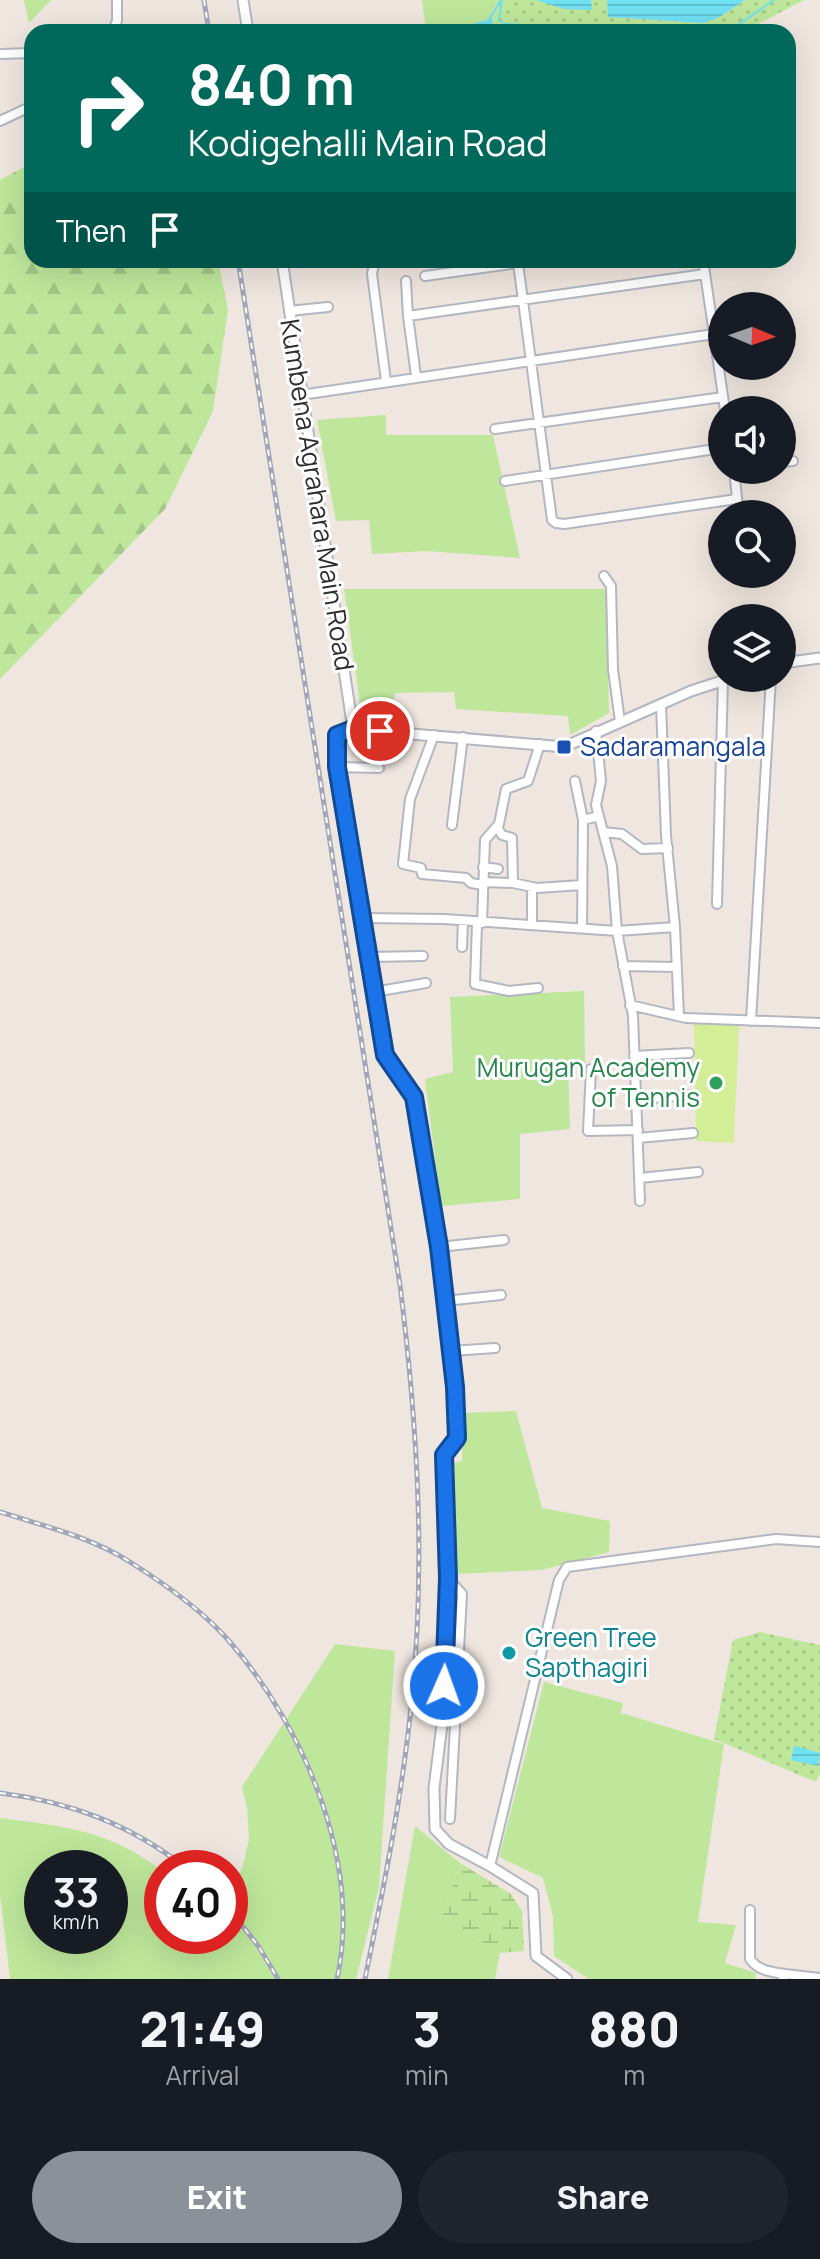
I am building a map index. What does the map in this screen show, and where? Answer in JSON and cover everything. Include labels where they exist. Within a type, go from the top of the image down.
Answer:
[{"type":"street","points":[[116,24],[117,0]]},
{"type":"street","points":[[243,0],[247,24]]},
{"type":"street","points":[[0,54],[24,53]]},
{"type":"street","points":[[0,121],[24,110]]},
{"type":"street","name":"Kumbena Agrahara Main Road","points":[[283,268],[353,729]]},
{"type":"street","points":[[373,268],[386,381]]},
{"type":"street","points":[[425,276],[482,268]]},
{"type":"street","points":[[519,268],[552,520],[556,523],[737,498],[736,484]]},
{"type":"street","points":[[704,268],[709,292]]},
{"type":"street","points":[[408,316],[705,274]]},
{"type":"street","points":[[406,281],[416,376]]},
{"type":"street","points":[[289,311],[328,307]]},
{"type":"street","points":[[301,395],[708,335]]},
{"type":"street","points":[[495,429],[708,399]]},
{"type":"street","points":[[505,481],[708,450]]},
{"type":"street","points":[[604,576],[611,586],[613,670],[620,721]]},
{"type":"street","points":[[796,661],[820,658]]},
{"type":"street","points":[[567,1979],[536,1956],[533,1893],[449,1844],[435,1829],[434,1788],[443,1717],[448,1578],[444,1455],[457,1438],[451,1351],[439,1247],[414,1097],[385,1055],[337,767],[337,735],[353,729],[564,747],[708,686]]},
{"type":"street","points":[[717,904],[726,692]]},
{"type":"street","points":[[751,1021],[770,692]]},
{"type":"street","points":[[661,704],[679,1016]]},
{"type":"street","points":[[596,731],[601,781],[596,805],[612,866],[617,931],[630,1005],[640,1201]]},
{"type":"street","points":[[434,735],[410,799],[403,864],[421,868],[422,874],[466,878],[471,883],[498,869]]},
{"type":"street","points":[[452,825],[463,737]]},
{"type":"street","points":[[538,988],[509,991],[475,984],[485,840],[497,827],[506,789],[528,781],[540,744]]},
{"type":"street","points":[[337,767],[379,768]]},
{"type":"street","points":[[575,781],[583,820],[582,928]]},
{"type":"street","points":[[583,820],[599,816]]},
{"type":"street","points":[[497,827],[502,835],[512,838],[513,883]]},
{"type":"street","points":[[603,832],[622,834],[642,849],[668,848]]},
{"type":"street","points":[[472,871],[532,887],[582,885]]},
{"type":"street","points":[[532,887],[532,924]]},
{"type":"street","points":[[362,918],[532,924],[617,931],[675,927]]},
{"type":"street","points":[[462,947],[463,921]]},
{"type":"street","points":[[369,957],[423,956]]},
{"type":"street","points":[[623,966],[675,967]]},
{"type":"street","points":[[374,992],[426,983]]},
{"type":"street","points":[[630,1005],[679,1016],[820,1023]]},
{"type":"street","points":[[634,1056],[689,1053]]},
{"type":"street","points":[[591,1069],[588,1131],[693,1133]]},
{"type":"street","points":[[636,1099],[691,1095]]},
{"type":"street","points":[[640,1178],[698,1172]]},
{"type":"street","points":[[439,1247],[504,1240]]},
{"type":"street","points":[[445,1301],[501,1295]]},
{"type":"street","points":[[451,1351],[495,1348]]},
{"type":"street","points":[[490,1866],[559,1580],[567,1567],[776,1539],[820,1542]]},
{"type":"street","points":[[448,1578],[462,1594],[450,1819]]},
{"type":"street","points":[[750,1910],[750,1959],[754,1965],[783,1977],[817,1978],[820,1965]]},
{"type":"green space","points":[[24,0],[51,0],[29,23]]},
{"type":"green space","points":[[422,0],[496,0],[493,18],[472,24],[425,24]]},
{"type":"green space","points":[[496,0],[607,0],[609,17],[703,23],[718,18],[745,0],[804,0],[758,24],[493,24]]},
{"type":"green space","points":[[24,167],[24,268],[220,268],[228,310],[213,411],[165,509],[0,679],[0,180]]},
{"type":"green space","points":[[386,415],[386,435],[493,435],[520,558],[427,551],[372,554],[369,520],[336,521],[317,420]]},
{"type":"green space","points":[[344,589],[606,589],[609,713],[570,735],[568,716],[456,709],[454,692],[395,693],[390,723],[362,718]]},
{"type":"green space","points":[[584,991],[585,1063],[568,1065],[570,1129],[520,1134],[520,1199],[441,1206],[425,1079],[453,1072],[450,997]]},
{"type":"green space","name":"Murugan Academy of Tennis","points":[[694,1021],[739,1024],[734,1143],[696,1141]]},
{"type":"green space","points":[[516,1411],[542,1508],[610,1521],[609,1552],[542,1570],[454,1574],[449,1464],[462,1461],[463,1413]]},
{"type":"green space","points":[[760,1632],[820,1645],[820,1772],[816,1782],[714,1739],[733,1640]]},
{"type":"green space","points":[[335,1644],[395,1651],[379,1887],[356,1979],[10,1979],[0,1894],[0,1818],[85,1832],[105,1838],[144,1858],[144,1954],[248,1954],[247,1808],[242,1787]]},
{"type":"green space","points":[[544,1682],[623,1703],[621,1713],[724,1744],[698,1922],[736,1925],[725,1963],[756,1973],[755,1979],[589,1979],[554,1956],[553,1916],[543,1878],[499,1857]]},
{"type":"green space","points":[[415,1826],[460,1863],[442,1917],[500,1953],[495,1979],[388,1979]]},
{"type":"green space","points":[[460,1863],[511,1894],[522,1911],[524,1951],[500,1953],[442,1917]]},
{"type":"water","points":[[536,0],[591,0],[592,10],[564,9]]},
{"type":"water","points":[[607,0],[745,0],[718,18],[703,23],[608,17]]},
{"type":"water","points":[[493,18],[492,24],[472,24]]},
{"type":"water","points":[[794,1746],[820,1753],[818,1766],[791,1760]]},
{"type":"waterway","points":[[489,20],[501,0]]},
{"type":"waterway","points":[[502,0],[499,20],[505,24]]},
{"type":"waterway","points":[[740,24],[774,0]]},
{"type":"railway","points":[[204,0],[208,24]]},
{"type":"railway","points":[[239,268],[400,1285],[415,1439],[419,1542],[412,1697],[398,1803],[365,1979]]},
{"type":"railway","points":[[0,1512],[83,1539],[130,1562],[196,1609],[230,1642],[257,1677],[282,1715],[303,1756],[334,1844],[341,1890],[343,1935],[337,1979]]},
{"type":"railway","points":[[0,1793],[51,1802],[98,1817],[160,1850]]},
{"type":"railway","points":[[248,1933],[278,1979]]},
{"type":"place","name":"Sadaramangala","points":[[564,747]]},
{"type":"place","name":"Murugan Academy of Tennis","points":[[716,1083]]},
{"type":"place","name":"Green Tree Sapthagiri","points":[[509,1653]]},
{"type":"route","points":[[380,731],[353,729],[337,735],[337,767],[385,1055],[414,1097],[439,1247],[455,1387],[457,1438],[444,1455],[448,1578],[444,1686]]}]
